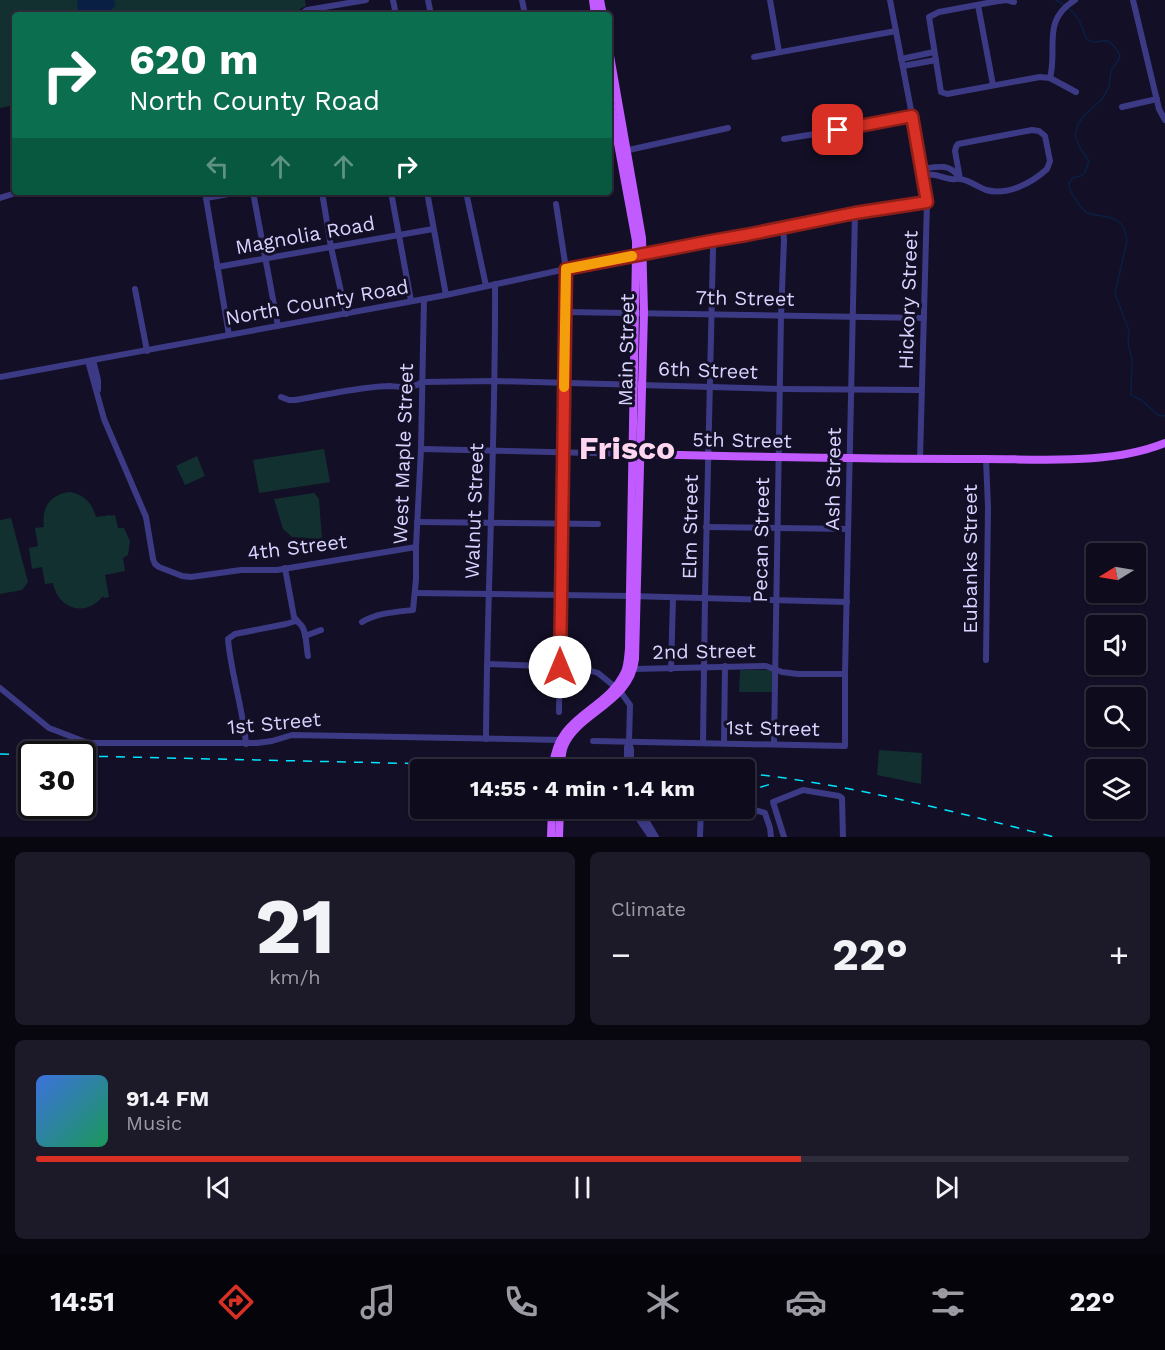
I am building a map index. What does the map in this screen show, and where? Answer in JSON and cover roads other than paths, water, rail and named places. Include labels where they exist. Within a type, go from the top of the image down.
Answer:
[{"type":"main road","name":"Main Street","points":[[612,87],[623,151],[623,169],[633,206]]},
{"type":"main road","name":"Main Street","points":[[554,759],[567,728],[629,680],[634,669],[633,596],[640,254],[636,241],[634,190],[612,107]]},
{"type":"main road","points":[[623,169],[626,170],[630,186],[634,190]]},
{"type":"main road","name":"5th Street","points":[[636,454],[920,459],[1093,458],[1138,451],[1165,443]]},
{"type":"main road","name":"Main Street","points":[[618,689],[628,661],[633,596]]},
{"type":"main road","points":[[562,759],[563,740]]},
{"type":"main road","points":[[551,837],[552,819]]},
{"type":"main road","points":[[559,837],[560,819]]},
{"type":"street","points":[[304,12],[366,0]]},
{"type":"street","points":[[770,0],[779,52]]},
{"type":"street","name":"Hickory Street","points":[[890,0],[927,202],[920,459]]},
{"type":"street","points":[[1133,0],[1157,99],[1165,120]]},
{"type":"street","points":[[1014,2],[998,1],[930,15],[941,92],[947,94],[1033,78],[1050,78],[1076,92]]},
{"type":"street","points":[[1050,78],[1053,31],[1057,16],[1073,1]]},
{"type":"street","points":[[978,5],[993,85]]},
{"type":"street","points":[[754,57],[896,31]]},
{"type":"street","points":[[902,63],[935,56]]},
{"type":"street","points":[[1122,107],[1157,99]]},
{"type":"street","points":[[784,139],[912,116]]},
{"type":"street","points":[[623,151],[728,128]]},
{"type":"street","points":[[923,172],[953,180],[960,179],[995,192],[1008,191],[1044,172],[1049,166],[1045,136],[1041,132],[1032,130],[961,143],[955,151],[960,179]]},
{"type":"street","points":[[943,177],[947,166]]},
{"type":"street","points":[[923,172],[947,166],[953,169],[960,179]]},
{"type":"street","points":[[206,195],[229,335]]},
{"type":"street","points":[[254,195],[278,326]]},
{"type":"street","points":[[322,195],[346,314]]},
{"type":"street","points":[[391,195],[411,301]]},
{"type":"street","points":[[427,195],[446,295]]},
{"type":"street","points":[[467,195],[486,286]]},
{"type":"street","name":"North County Road","points":[[0,376],[346,314],[640,254],[855,213],[927,202]]},
{"type":"street","points":[[556,204],[566,269],[559,712]]},
{"type":"street","name":"Ash Street","points":[[845,746],[855,213]]},
{"type":"street","name":"Pecan Street","points":[[774,744],[783,228]]},
{"type":"street","name":"Magnolia Road","points":[[217,267],[433,229]]},
{"type":"street","name":"Elm Street","points":[[703,742],[713,249],[711,241]]},
{"type":"street","name":"Walnut Street","points":[[486,738],[495,381],[495,284]]},
{"type":"street","points":[[135,289],[147,351]]},
{"type":"street","name":"West Maple Street","points":[[362,622],[380,614],[413,610],[421,449],[424,299]]},
{"type":"street","name":"7th Street","points":[[566,312],[924,318]]},
{"type":"street","name":"4th Street","points":[[91,361],[98,380],[97,397],[104,419],[146,517],[155,564],[159,567],[190,577],[241,570],[285,568],[416,547]]},
{"type":"street","name":"6th Street","points":[[281,397],[295,400],[365,388],[410,387],[422,382],[495,381],[780,389],[921,390]]},
{"type":"street","name":"5th Street","points":[[421,449],[636,454]]},
{"type":"street","name":"Eubanks Street","points":[[986,459],[988,511],[986,660]]},
{"type":"street","points":[[417,522],[598,524]]},
{"type":"street","points":[[706,527],[848,529]]},
{"type":"street","points":[[285,568],[291,607],[296,621],[300,623],[308,656]]},
{"type":"street","points":[[415,593],[847,602]]},
{"type":"street","points":[[671,669],[673,597]]},
{"type":"street","points":[[246,744],[243,715],[228,639],[235,634],[296,621]]},
{"type":"street","points":[[304,636],[321,630]]},
{"type":"street","points":[[487,664],[560,667],[598,673],[618,689],[628,702],[631,759]]},
{"type":"street","points":[[724,743],[725,666]]},
{"type":"street","name":"2nd Street","points":[[634,669],[766,666],[798,674],[845,674]]},
{"type":"street","name":"1st Street","points":[[0,688],[49,728],[88,743],[246,744],[272,741],[292,735],[563,740]]},
{"type":"street","name":"1st Street","points":[[593,741],[845,746]]},
{"type":"street","points":[[627,759],[629,742]]},
{"type":"street","points":[[784,837],[773,802],[803,790],[842,798],[843,837]]},
{"type":"street","points":[[755,810],[765,813],[771,837]]},
{"type":"street","points":[[639,819],[651,837]]},
{"type":"street","points":[[645,819],[656,837]]},
{"type":"street","points":[[700,837],[701,819]]},
{"type":"water","points":[[77,0],[114,0],[116,6],[112,12],[78,12]]},
{"type":"waterway","points":[[1056,0],[1066,6]]},
{"type":"waterway","points":[[1069,9],[1079,21],[1087,39],[1096,42],[1106,41],[1115,47],[1120,55],[1111,71],[1109,87],[1102,99],[1078,124],[1075,136],[1089,161],[1083,175],[1074,177],[1069,184],[1076,200],[1085,211],[1113,219],[1124,229],[1127,241],[1115,293],[1129,331],[1128,342],[1132,360],[1131,395],[1141,400],[1158,415],[1165,416]]},
{"type":"railway","points":[[0,754],[18,755]]},
{"type":"railway","points":[[96,756],[410,763]]},
{"type":"railway","points":[[755,774],[861,791],[1054,837]]},
{"type":"railway","points":[[755,789],[771,784]]},
{"type":"district","name":"Frisco","points":[[627,448]]}]
